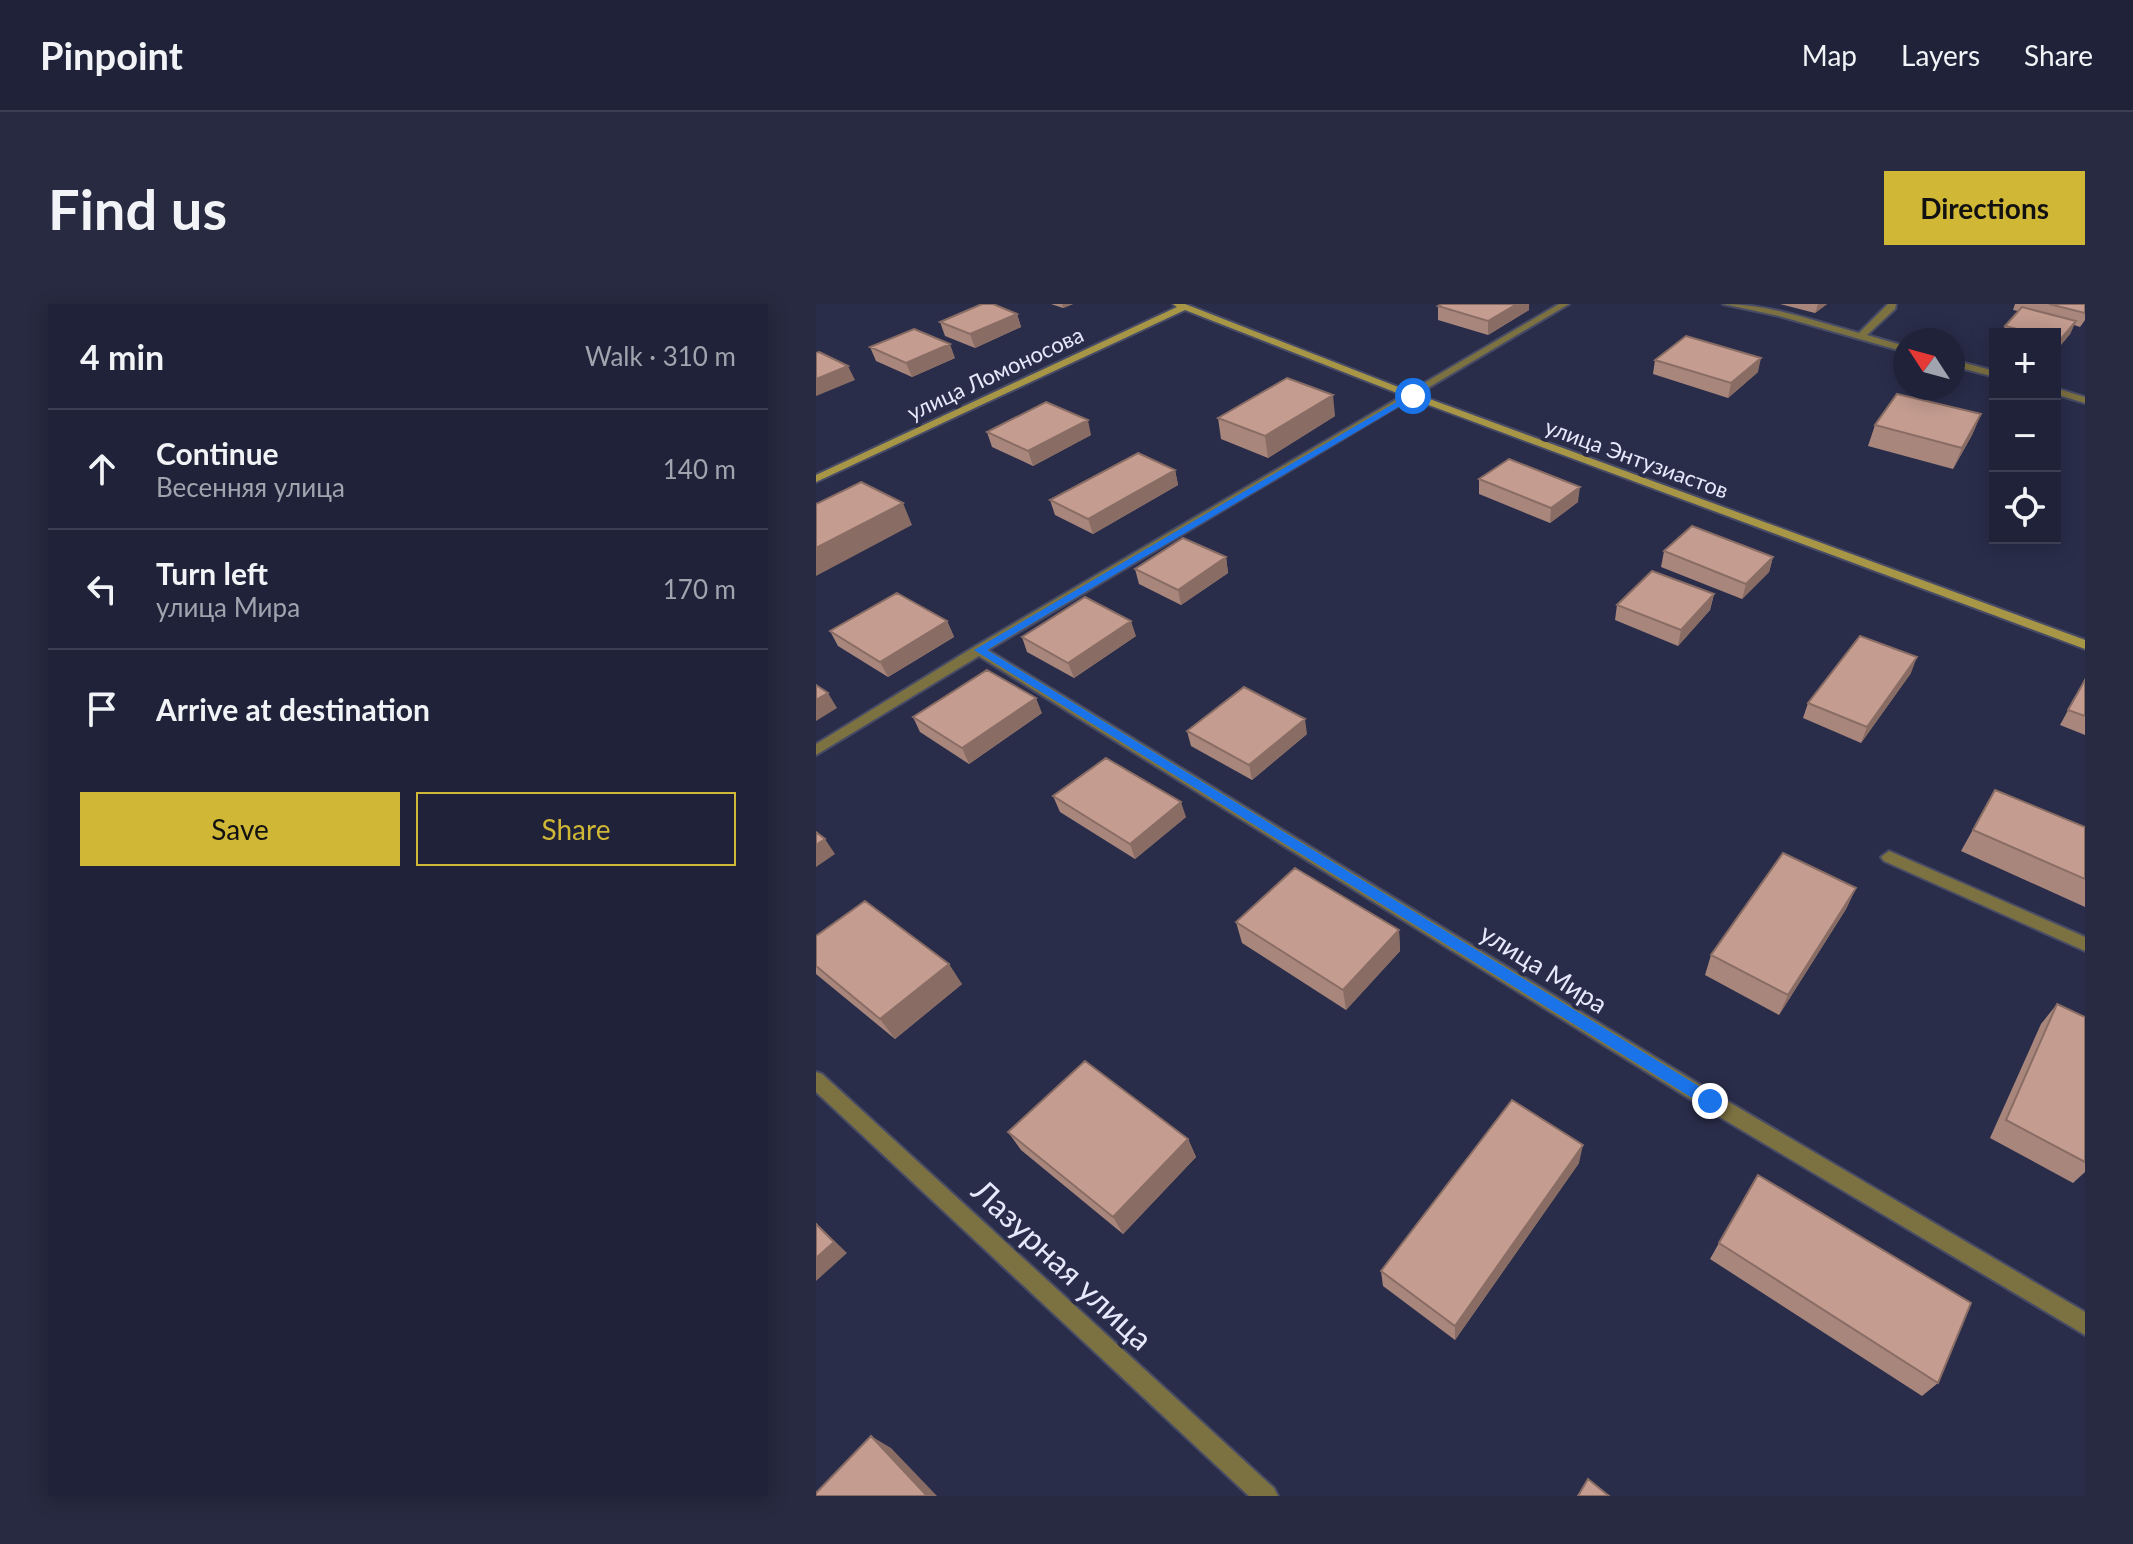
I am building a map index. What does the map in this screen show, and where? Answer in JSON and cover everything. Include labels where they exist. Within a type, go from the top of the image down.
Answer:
[{"type":"street","points":[[816,750],[979,650],[1565,304]]},
{"type":"street","points":[[1727,304],[1780,314],[1893,346]]},
{"type":"street","points":[[1860,337],[1892,304]]},
{"type":"street","name":"улица Энтузиастов","points":[[1184,305],[1413,396],[2085,645]]},
{"type":"street","name":"улица Ломоносова","points":[[816,479],[1184,305]]},
{"type":"street","points":[[1965,366],[1989,372]]},
{"type":"street","points":[[2061,393],[2085,400]]},
{"type":"street","name":"улица Мира","points":[[979,650],[1710,1101],[2085,1324]]},
{"type":"street","points":[[1889,857],[2085,944]]},
{"type":"street","name":"Лазурная улица","points":[[816,1080],[1266,1496]]},
{"type":"building","points":[[982,304],[993,304],[1017,314],[970,334],[940,322]]},
{"type":"building","points":[[1517,304],[1488,321],[1438,306]]},
{"type":"building","points":[[2049,304],[2085,304],[2085,313]]},
{"type":"building","points":[[2022,307],[2076,321],[2061,339],[2061,328],[2005,326]]},
{"type":"building","points":[[914,329],[950,344],[906,363],[870,347]]},
{"type":"building","points":[[1686,336],[1761,358],[1731,383],[1655,360]]},
{"type":"building","points":[[816,353],[848,366],[816,379]]},
{"type":"building","points":[[1287,378],[1333,395],[1265,436],[1218,418]]},
{"type":"building","points":[[1893,400],[1922,400],[1981,414],[1962,448],[1875,425]]},
{"type":"building","points":[[1046,402],[1088,420],[1028,451],[987,432]]},
{"type":"building","points":[[1138,453],[1175,470],[1088,519],[1050,500]]},
{"type":"building","points":[[1509,459],[1580,487],[1551,508],[1479,479]]},
{"type":"building","points":[[861,482],[903,503],[816,548],[816,504]]},
{"type":"building","points":[[1692,526],[1773,557],[1746,584],[1664,551]]},
{"type":"building","points":[[1183,538],[1226,557],[1178,590],[1135,569]]},
{"type":"building","points":[[1652,571],[1714,594],[1681,630],[1617,605]]},
{"type":"building","points":[[897,593],[947,621],[880,662],[830,631]]},
{"type":"building","points":[[1085,597],[1131,621],[1068,663],[1022,637]]},
{"type":"building","points":[[1860,636],[1917,657],[1867,727],[1808,703]]},
{"type":"building","points":[[987,670],[1036,698],[962,748],[913,717]]},
{"type":"building","points":[[2085,680],[2085,716],[2068,710]]},
{"type":"building","points":[[816,685],[828,693],[816,700]]},
{"type":"building","points":[[1244,687],[1305,719],[1249,765],[1187,731]]},
{"type":"building","points":[[1106,758],[1181,802],[1130,844],[1053,796]]},
{"type":"building","points":[[1995,790],[2085,827],[2085,879],[1973,830]]},
{"type":"building","points":[[816,832],[825,839],[816,845]]},
{"type":"building","points":[[1783,853],[1856,888],[1788,995],[1711,955]]},
{"type":"building","points":[[1295,868],[1399,930],[1343,990],[1236,922]]},
{"type":"building","points":[[865,901],[949,964],[880,1019],[816,966],[816,936]]},
{"type":"building","points":[[2057,1004],[2085,1017],[2085,1162],[2006,1120]]},
{"type":"building","points":[[1085,1061],[1188,1139],[1113,1217],[1008,1132]]},
{"type":"building","points":[[1512,1100],[1583,1145],[1455,1326],[1381,1271]]},
{"type":"building","points":[[1758,1175],[1971,1303],[1938,1383],[1719,1243]]},
{"type":"building","points":[[816,1224],[834,1242],[816,1258]]},
{"type":"building","points":[[871,1436],[927,1496],[816,1496]]},
{"type":"building","points":[[1588,1479],[1609,1496],[1578,1496]]},
{"type":"route","points":[[1413,396],[979,650],[1710,1101]]}]
